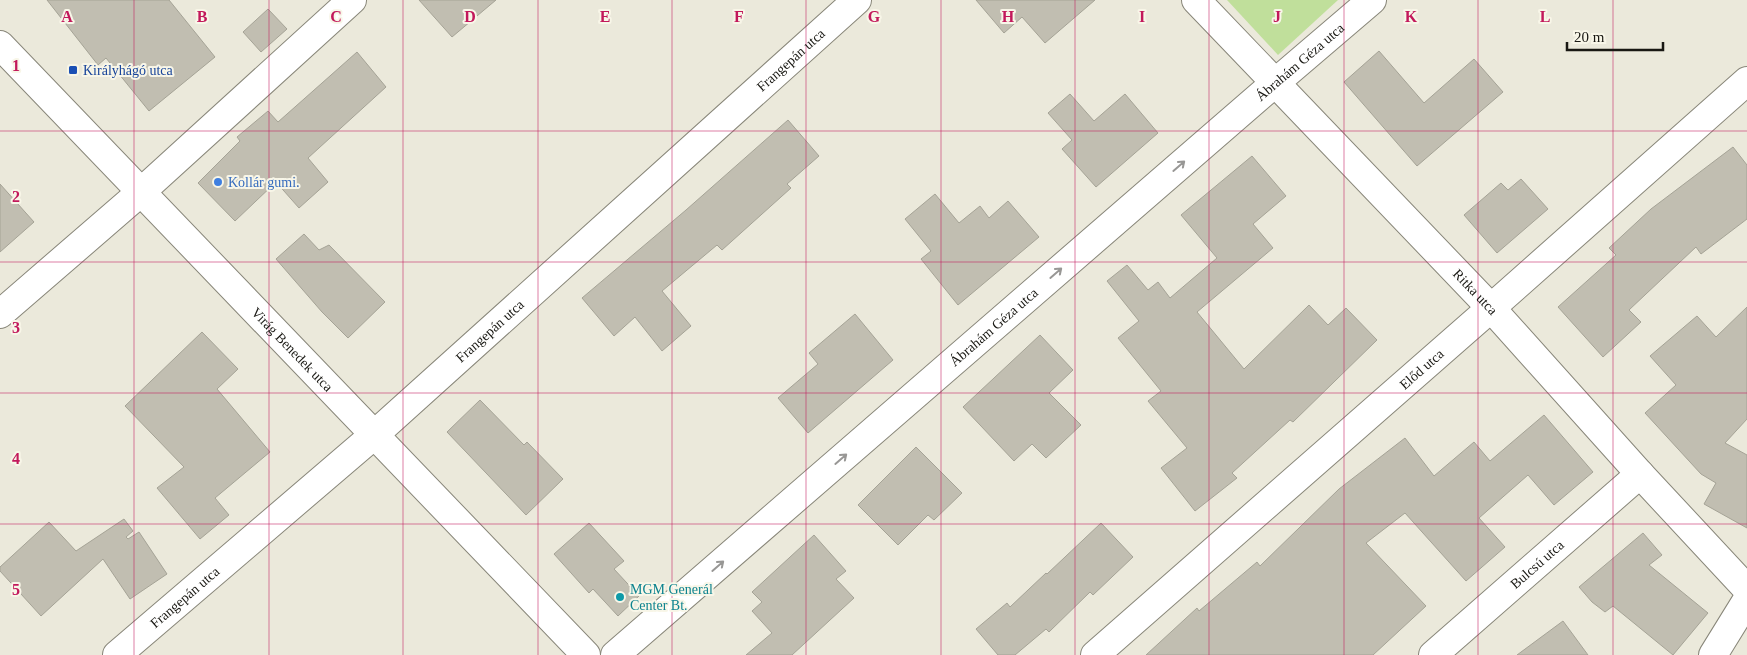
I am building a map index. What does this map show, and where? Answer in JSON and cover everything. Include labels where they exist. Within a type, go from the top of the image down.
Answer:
[{"type":"street","points":[[0,314],[141,192],[352,0]]},
{"type":"street","name":"Frangepán utca","points":[[117,655],[374,435],[857,0]]},
{"type":"street","name":"Ritka utca","points":[[1196,0],[1491,308],[1640,474],[1747,589]]},
{"type":"street","name":"Ábrahám Géza utca","points":[[615,655],[1372,0]]},
{"type":"street","name":"Virág Benedek utca","points":[[0,45],[586,655]]},
{"type":"street","name":"Előd utca","points":[[1095,655],[1747,81]]},
{"type":"street","name":"Bulcsú utca","points":[[1433,655],[1640,474]]},
{"type":"street","points":[[1712,655],[1747,600]]},
{"type":"green space","points":[[1227,0],[1338,0],[1278,55]]},
{"type":"building","points":[[47,0],[169,0],[215,57],[149,111],[106,58],[98,65]]},
{"type":"building","points":[[419,0],[496,0],[452,37]]},
{"type":"building","points":[[976,0],[1095,0],[1045,43],[1022,17],[1004,33]]},
{"type":"building","points":[[268,9],[287,29],[261,52],[243,32]]},
{"type":"building","points":[[1379,51],[1424,103],[1474,59],[1503,92],[1417,166],[1344,82]]},
{"type":"building","points":[[357,52],[386,87],[308,158],[328,182],[299,208],[276,182],[235,221],[198,183],[240,141],[237,137],[268,111],[278,122]]},
{"type":"building","points":[[1070,94],[1094,121],[1125,94],[1158,133],[1096,187],[1062,149],[1072,140],[1048,113]]},
{"type":"building","points":[[788,120],[819,156],[787,184],[791,188],[722,250],[717,245],[662,291],[691,326],[662,351],[635,317],[614,336],[582,298]]},
{"type":"building","points":[[1733,147],[1747,165],[1747,219],[1701,254],[1696,247],[1629,310],[1641,322],[1603,357],[1558,307],[1616,255],[1609,248],[1651,209]]},
{"type":"building","points":[[1252,156],[1286,196],[1253,224],[1273,248],[1197,312],[1244,369],[1309,305],[1328,325],[1346,308],[1377,340],[1293,422],[1290,420],[1232,473],[1237,478],[1195,511],[1161,468],[1187,448],[1148,401],[1161,391],[1118,338],[1139,321],[1107,281],[1127,265],[1148,290],[1158,282],[1170,298],[1217,258],[1181,215]]},
{"type":"building","points":[[1521,179],[1548,209],[1497,253],[1464,215],[1501,183],[1508,190]]},
{"type":"building","points":[[0,184],[34,222],[0,252]]},
{"type":"building","points":[[935,194],[959,223],[980,206],[989,218],[1008,201],[1039,237],[958,305],[921,259],[931,251],[905,219]]},
{"type":"building","points":[[304,234],[319,250],[329,245],[385,302],[348,338],[322,312],[276,259]]},
{"type":"building","points":[[1747,307],[1747,419],[1725,443],[1747,455],[1747,528],[1704,504],[1716,483],[1701,474],[1645,413],[1676,385],[1650,356],[1697,316],[1716,337]]},
{"type":"building","points":[[855,314],[893,360],[808,433],[778,398],[818,364],[809,353]]},
{"type":"building","points":[[202,332],[238,369],[217,389],[270,452],[215,498],[229,515],[200,539],[157,488],[184,467],[125,406]]},
{"type":"building","points":[[1040,335],[1073,370],[1049,393],[1081,425],[1046,458],[1032,444],[1014,461],[963,407]]},
{"type":"building","points":[[480,400],[524,445],[527,442],[563,479],[526,515],[447,432]]},
{"type":"building","points":[[1544,415],[1593,472],[1554,505],[1528,475],[1479,518],[1505,547],[1466,581],[1405,513],[1366,543],[1426,606],[1373,655],[1146,655],[1197,608],[1199,611],[1257,562],[1260,566],[1339,489],[1405,438],[1434,476],[1474,442],[1490,461]]},
{"type":"building","points":[[916,447],[962,493],[934,520],[928,515],[898,545],[858,505]]},
{"type":"building","points":[[124,519],[133,531],[126,537],[128,539],[139,532],[167,574],[130,599],[103,559],[41,616],[0,571],[0,567],[49,522],[76,551]]},
{"type":"building","points":[[589,523],[624,561],[614,569],[639,596],[618,616],[593,589],[589,593],[554,554]]},
{"type":"building","points":[[1101,523],[1133,557],[1093,595],[1090,592],[1049,632],[1046,629],[1015,655],[998,655],[976,629],[1007,603],[1010,607]]},
{"type":"building","points":[[1643,533],[1662,555],[1649,565],[1708,613],[1673,655],[1613,606],[1605,612],[1592,602],[1579,587]]},
{"type":"building","points":[[814,535],[846,571],[836,579],[854,598],[792,655],[746,655],[772,633],[752,611],[762,602],[752,592]]},
{"type":"building","points":[[1563,621],[1588,655],[1517,655]]},
{"type":"place","name":"Királyhágó utca","points":[[73,70]]},
{"type":"place","name":"Kollár gumi.","points":[[218,182]]},
{"type":"place","name":"MGM Generál Center Bt.","points":[[620,597]]}]
